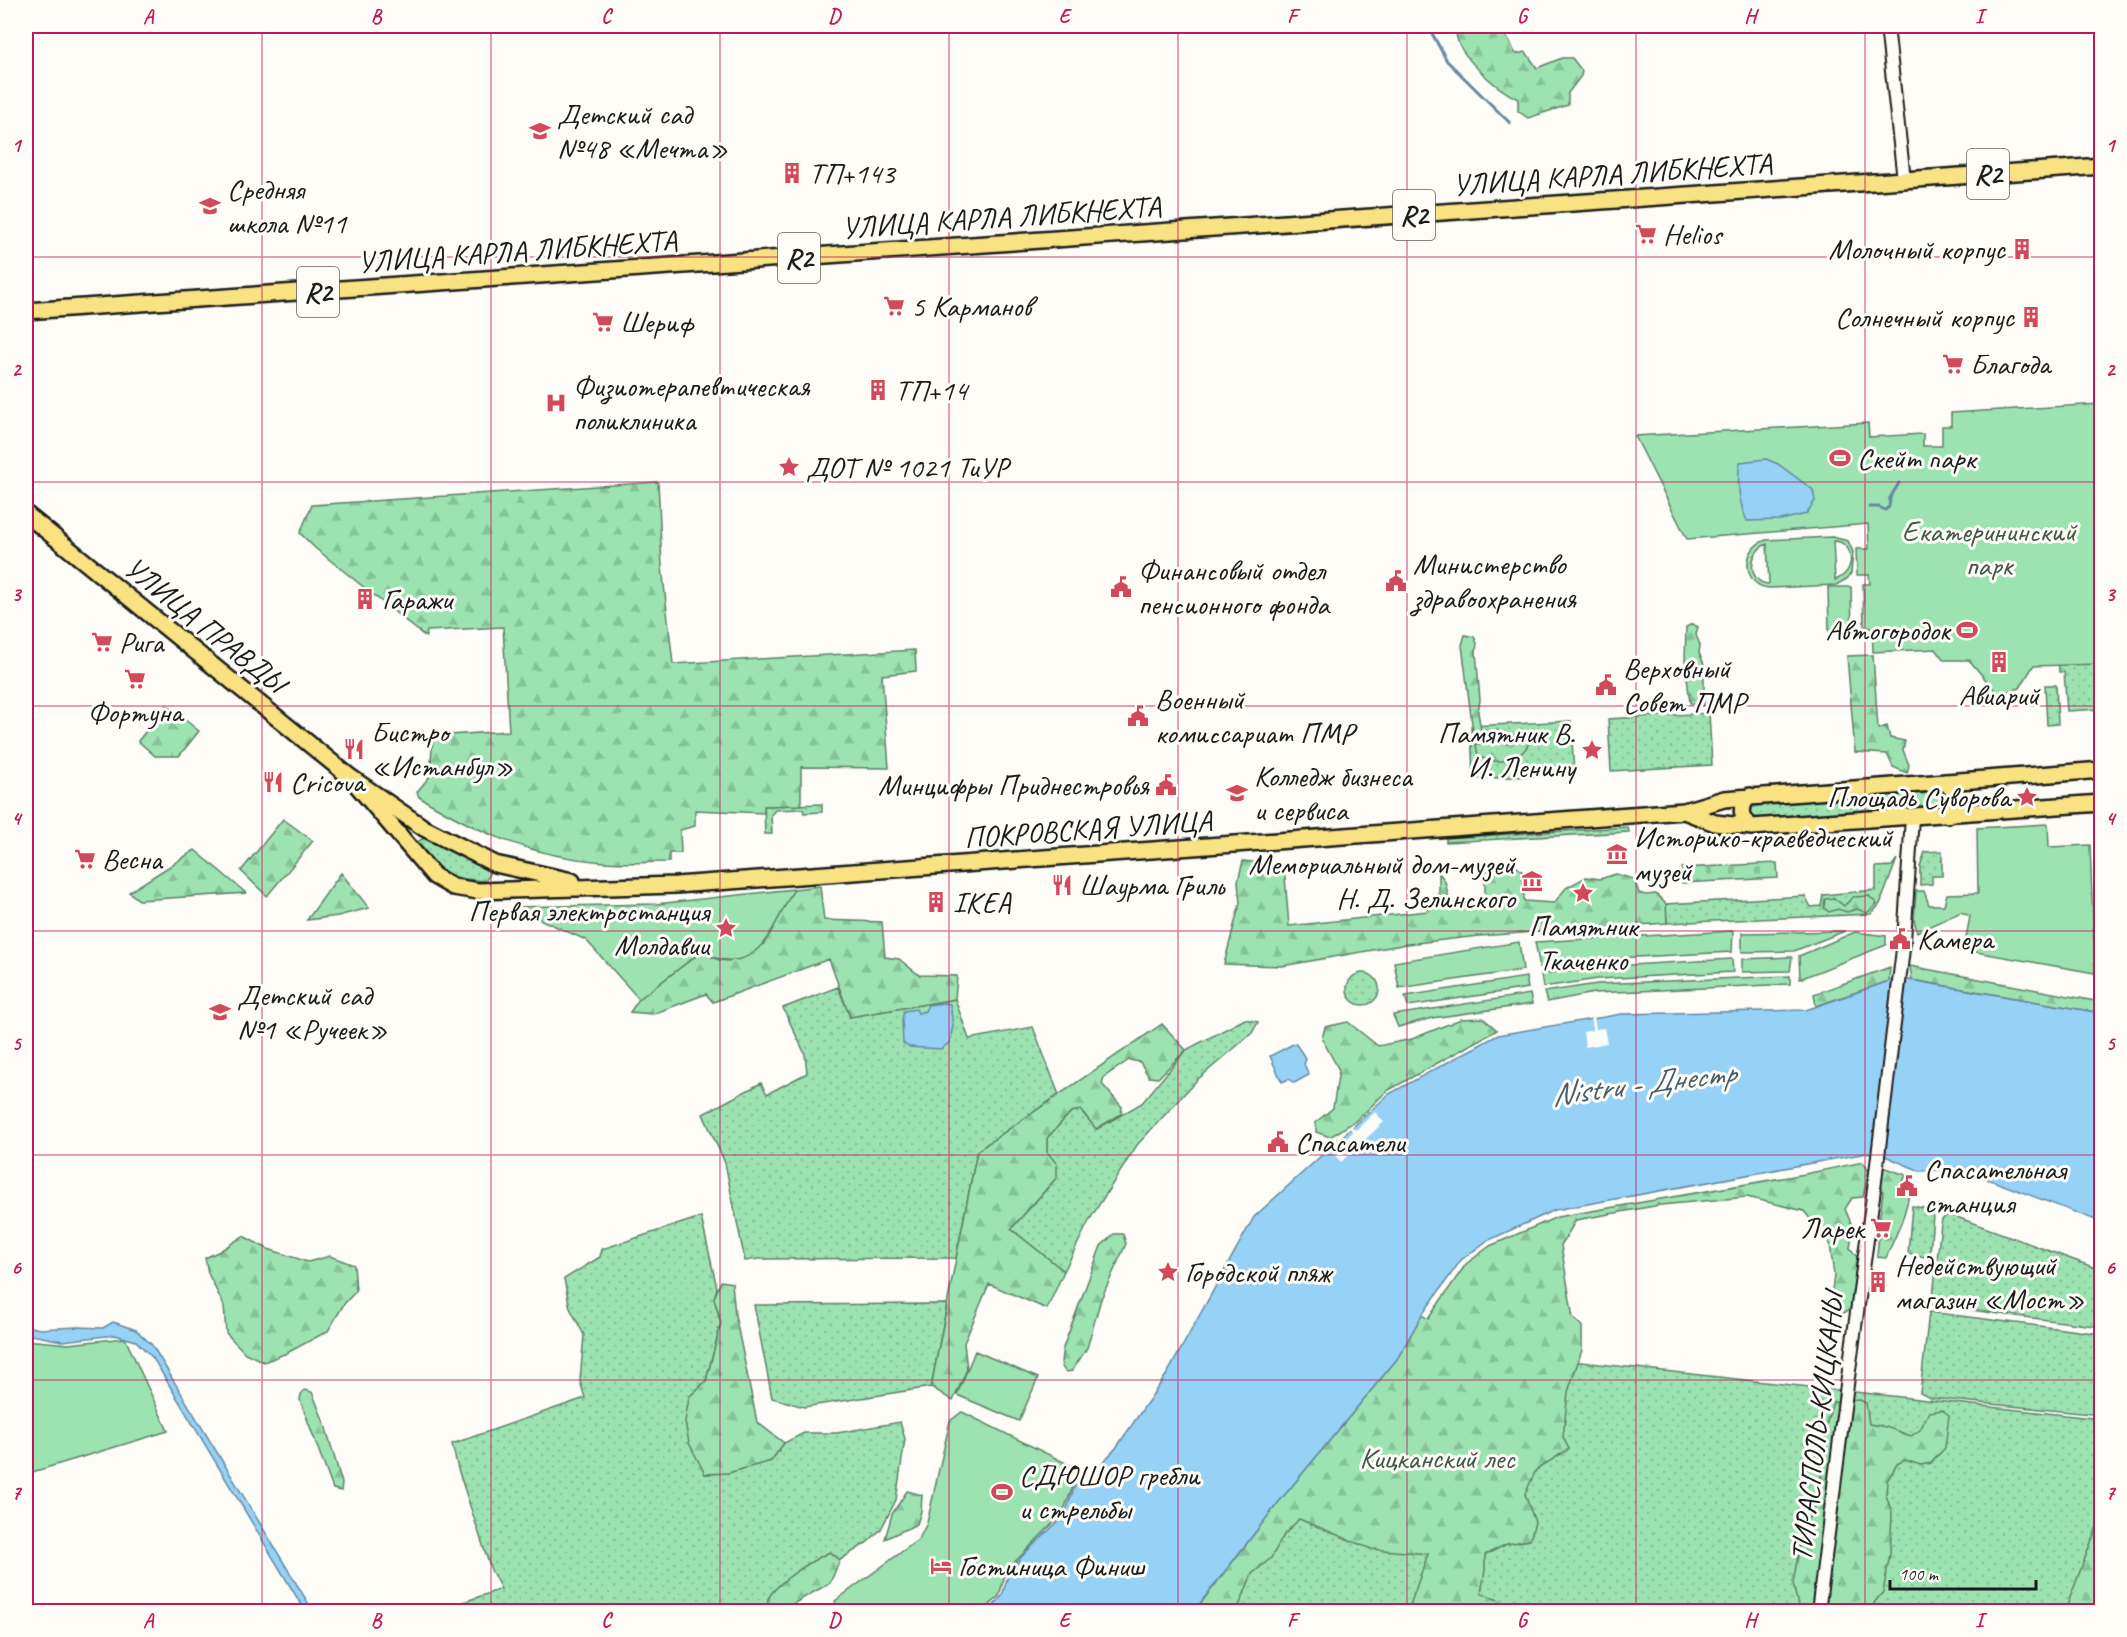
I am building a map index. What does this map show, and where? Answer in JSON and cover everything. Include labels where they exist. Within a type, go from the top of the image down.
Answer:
[{"type":"main road","name":"УЛИЦА КАРЛА ЛИБКНЕХТА","points":[[26,311],[2102,166]]},
{"type":"main road","name":"УЛИЦА ПРАВДЫ","points":[[26,514],[350,777],[424,828],[495,864]]},
{"type":"main road","name":"ПОКРОВСКАЯ УЛИЦА","points":[[465,890],[685,885],[1206,848],[1684,811],[1714,801],[1750,796],[2102,770]]},
{"type":"main road","name":"УЛИЦА ПРАВДЫ","points":[[350,777],[427,869],[442,882],[465,890]]},
{"type":"main road","points":[[1945,782],[1953,790],[1954,805],[1947,815]]},
{"type":"main road","points":[[1750,796],[1745,800],[1743,808],[1744,819],[1752,827]]},
{"type":"main road","name":"ПОКРОВСКАЯ УЛИЦА","points":[[1684,811],[1715,823],[1752,827],[2102,803]]},
{"type":"main road","points":[[408,847],[410,837],[415,831],[424,828]]},
{"type":"main road","name":"ПОКРОВСКАЯ УЛИЦА","points":[[495,864],[549,878],[604,887]]},
{"type":"main road","points":[[490,891],[498,877],[495,864]]},
{"type":"street","points":[[1887,26],[1904,180]]},
{"type":"street","name":"ТИРАСПОЛЬ-КИЦКАНЫ","points":[[1818,1611],[1875,1190],[1904,941],[1912,817]]},
{"type":"green space","points":[[1465,26],[1500,26],[1516,54],[1526,52],[1537,68],[1562,58],[1572,58],[1582,71],[1581,76],[1568,93],[1568,105],[1528,118],[1518,111],[1518,99],[1489,80],[1462,50],[1456,31]]},
{"type":"green space","name":"Екатерининский парк","points":[[2101,404],[2101,664],[2033,666],[2020,688],[1998,694],[1969,660],[1944,660],[1936,649],[1873,652],[1872,628],[1864,627],[1863,584],[1870,584],[1869,575],[1857,575],[1856,549],[1869,549],[1868,524],[1687,539],[1635,436],[1868,423],[1869,437],[1923,434],[1923,446],[1942,446],[1942,426],[1951,426],[1951,413]]},
{"type":"green space","points":[[658,482],[662,567],[673,664],[915,650],[916,671],[882,675],[889,768],[801,767],[801,805],[764,806],[764,813],[695,810],[695,826],[680,830],[681,853],[669,853],[669,862],[604,862],[530,849],[463,822],[419,797],[417,792],[430,776],[433,736],[509,731],[503,627],[427,631],[426,637],[315,548],[300,533],[312,505]]},
{"type":"green space","points":[[1832,537],[1848,541],[1853,552],[1851,573],[1847,579],[1836,585],[1769,588],[1761,586],[1750,575],[1748,559],[1757,545],[1766,540]],"holes":[[[1833,541],[1846,546],[1850,558],[1847,571],[1835,580]],[[1767,544],[1769,583],[1768,584],[1761,582],[1753,572],[1753,559],[1756,553]]]},
{"type":"green space","points":[[1828,587],[1851,587],[1852,632],[1829,632]]},
{"type":"green space","points":[[2101,595],[2101,709],[2067,711],[2064,672],[2059,672],[2055,597]]},
{"type":"green space","points":[[1692,624],[1698,627],[1696,635],[1700,645],[1699,653],[1704,664],[1704,705],[1698,706],[1690,703],[1685,660],[1686,627]]},
{"type":"green space","points":[[1465,635],[1474,637],[1477,643],[1480,700],[1478,712],[1481,730],[1498,731],[1530,740],[1521,753],[1508,760],[1493,761],[1478,756],[1462,645]]},
{"type":"green space","points":[[1873,655],[1878,729],[1887,726],[1890,738],[1905,741],[1903,750],[1909,765],[1907,773],[1893,767],[1887,754],[1855,752],[1847,656]]},
{"type":"green space","points":[[2045,685],[2056,685],[2058,724],[2047,725]]},
{"type":"green space","points":[[167,705],[199,731],[179,756],[155,756],[138,741]]},
{"type":"green space","points":[[1709,713],[1712,765],[1611,771],[1608,719]]},
{"type":"green space","points":[[1571,721],[1574,774],[1473,779],[1471,726]]},
{"type":"green space","points":[[1947,793],[1948,803],[1944,807],[1756,818],[1750,812],[1753,804]]},
{"type":"green space","points":[[822,804],[822,812],[804,813],[803,809],[775,810],[771,815],[772,834],[765,834],[764,806]]},
{"type":"green space","points":[[283,819],[313,841],[267,896],[241,871]]},
{"type":"green space","points":[[2048,824],[2049,847],[2090,845],[2095,973],[1964,950],[1970,916],[1961,912],[1917,932],[1914,920],[1916,891],[1924,891],[1929,905],[1944,905],[1947,894],[1978,893],[1977,828]]},
{"type":"green space","points":[[1628,827],[1629,832],[1446,842],[1446,838]]},
{"type":"green space","points":[[426,837],[489,869],[489,876],[485,881],[462,878],[447,873],[418,846],[417,842]]},
{"type":"green space","points":[[195,850],[246,893],[139,900],[129,892]]},
{"type":"green space","points":[[1942,851],[1942,876],[1932,876],[1932,884],[1920,885],[1920,866],[1925,852]]},
{"type":"green space","points":[[1897,859],[1880,904],[1871,914],[1667,923],[1666,904],[1805,896],[1811,907],[1821,906],[1823,895],[1876,890],[1876,867],[1892,866]]},
{"type":"green space","points":[[1243,861],[1284,865],[1289,926],[1428,911],[1430,901],[1439,899],[1439,873],[1445,881],[1448,896],[1453,903],[1462,906],[1472,904],[1485,898],[1485,873],[1489,862],[1517,867],[1523,872],[1524,901],[1554,903],[1566,888],[1586,877],[1600,879],[1616,874],[1634,879],[1639,893],[1656,894],[1666,904],[1667,923],[1479,936],[1407,944],[1282,966],[1224,964],[1240,903],[1238,881]]},
{"type":"green space","points":[[1777,863],[1778,878],[1682,883],[1682,868]]},
{"type":"green space","points":[[341,873],[369,908],[338,916],[307,920]]},
{"type":"green space","points":[[820,886],[824,920],[882,922],[885,957],[899,959],[919,975],[957,976],[955,999],[850,1017],[829,959],[713,1002],[706,994],[653,1014],[630,1012],[639,999],[701,952],[719,960],[730,961],[764,944],[794,889]]},
{"type":"green space","points":[[794,889],[769,934],[749,955],[736,960],[720,959],[701,952],[639,999],[586,940],[513,907],[656,904]]},
{"type":"green space","points":[[1869,896],[1877,904],[1867,913],[1857,909],[1847,912],[1838,909],[1829,912],[1824,908],[1825,899],[1834,898],[1844,906],[1853,897]]},
{"type":"green space","points":[[1733,931],[1732,952],[1597,959],[1540,968],[1535,942]]},
{"type":"green space","points":[[1845,931],[1794,951],[1742,952],[1742,933]]},
{"type":"green space","points":[[1855,932],[1886,936],[1886,945],[1800,979],[1799,956]]},
{"type":"green space","points":[[1519,942],[1523,970],[1399,988],[1394,962]]},
{"type":"green space","points":[[1792,957],[1790,971],[1742,972],[1742,959]]},
{"type":"green space","points":[[1732,959],[1733,972],[1598,979],[1543,987],[1541,974],[1597,967]]},
{"type":"green space","points":[[1910,966],[2101,1002],[2101,1013],[1912,980]]},
{"type":"green space","points":[[1890,967],[1889,981],[1816,1006],[1814,994]]},
{"type":"green space","points":[[1363,973],[1375,977],[1379,989],[1375,1001],[1363,1005],[1351,1001],[1347,989],[1351,977]]},
{"type":"green space","points":[[1790,976],[1790,984],[1594,993],[1547,1002],[1544,992],[1597,984]]},
{"type":"green space","points":[[1526,977],[1528,988],[1408,1006],[1405,996]]},
{"type":"green space","points":[[838,987],[850,1017],[955,999],[969,1039],[1033,1027],[1059,1095],[977,1151],[956,1258],[758,1259],[745,1261],[725,1163],[703,1114],[761,1083],[767,1094],[807,1073],[805,1054],[783,1008]]},
{"type":"green space","points":[[1530,994],[1532,1004],[1432,1018],[1398,1027],[1393,1015]]},
{"type":"green space","points":[[1483,1018],[1497,1030],[1387,1091],[1357,1120],[1330,1137],[1316,1132],[1316,1122],[1333,1108],[1339,1070],[1322,1039],[1325,1027],[1348,1022],[1378,1046],[1412,1039],[1461,1019]]},
{"type":"green space","points":[[1245,1019],[1258,1022],[1252,1033],[1197,1080],[1137,1145],[1090,1219],[1064,1271],[1011,1229],[1057,1177],[1047,1152],[1047,1138],[1071,1112],[1080,1110],[1097,1129],[1142,1103],[1186,1050]]},
{"type":"green space","points":[[1162,1024],[1186,1050],[1158,1078],[1149,1077],[1140,1062],[1129,1060],[1104,1077],[1102,1084],[1122,1107],[1121,1114],[1096,1129],[1081,1110],[1071,1112],[1047,1138],[1047,1152],[1057,1164],[1057,1177],[1011,1229],[1064,1271],[1047,1309],[989,1284],[964,1343],[967,1369],[953,1401],[931,1387],[977,1151]]},
{"type":"green space","name":"Кицканский лес","points":[[1863,1162],[1869,1171],[1863,1197],[1852,1198],[1845,1209],[1853,1228],[1850,1248],[1857,1257],[1852,1308],[1839,1316],[1830,1303],[1834,1276],[1830,1244],[1804,1211],[1747,1197],[1660,1205],[1576,1220],[1561,1245],[1573,1318],[1582,1326],[1582,1350],[1568,1392],[1563,1437],[1569,1449],[1536,1470],[1525,1494],[1535,1522],[1530,1540],[1507,1544],[1485,1555],[1481,1593],[1518,1611],[1408,1611],[1428,1554],[1371,1549],[1299,1519],[1284,1535],[1271,1558],[1252,1574],[1237,1611],[1194,1612],[1278,1503],[1397,1359],[1422,1315],[1428,1319],[1466,1264],[1490,1246],[1557,1217]]},
{"type":"green space","points":[[1882,1167],[1906,1175],[1902,1184],[1903,1189],[1908,1191],[1902,1221],[1886,1258],[1877,1257],[1879,1232],[1883,1232],[1883,1225],[1879,1224],[1883,1191],[1879,1190]]},
{"type":"green space","points":[[1912,1206],[1928,1209],[1933,1215],[1930,1253],[1925,1257],[1908,1253]]},
{"type":"green space","points":[[1947,1215],[2101,1270],[2101,1327],[1932,1305],[1941,1224]]},
{"type":"green space","points":[[701,1217],[717,1288],[714,1298],[721,1323],[706,1381],[689,1397],[705,1474],[728,1473],[771,1461],[784,1443],[804,1433],[837,1433],[900,1422],[905,1439],[896,1500],[881,1529],[868,1542],[840,1560],[830,1552],[796,1573],[772,1593],[768,1599],[767,1609],[763,1611],[435,1612],[501,1589],[491,1570],[452,1444],[585,1398],[580,1381],[584,1335],[570,1308],[564,1279],[600,1257],[602,1249]]},
{"type":"green space","points":[[1114,1234],[1123,1234],[1126,1244],[1101,1299],[1087,1348],[1072,1371],[1066,1372],[1061,1364],[1063,1348],[1101,1246]]},
{"type":"green space","points":[[243,1236],[268,1249],[308,1262],[330,1256],[354,1265],[356,1291],[344,1304],[328,1331],[287,1353],[264,1362],[245,1353],[226,1333],[224,1306],[208,1273],[205,1258]]},
{"type":"green space","points":[[721,1281],[732,1283],[735,1315],[757,1422],[784,1443],[771,1461],[728,1473],[705,1474],[689,1443],[685,1422],[689,1397],[706,1381],[721,1323],[714,1298]]},
{"type":"green space","points":[[947,1304],[931,1387],[804,1407],[772,1398],[754,1305]]},
{"type":"green space","points":[[1929,1312],[2101,1334],[2101,1415],[1931,1398],[1920,1393]]},
{"type":"green space","points":[[125,1338],[168,1431],[26,1474],[26,1340],[68,1344]]},
{"type":"green space","points":[[975,1351],[1038,1378],[1019,1421],[957,1395]]},
{"type":"green space","points":[[1581,1362],[2101,1419],[2101,1611],[1194,1612],[1278,1503],[1546,1368]]},
{"type":"green space","points":[[305,1390],[312,1392],[325,1425],[342,1483],[341,1491],[333,1489],[300,1400]]},
{"type":"green space","points":[[1860,1400],[1866,1403],[1869,1424],[1911,1436],[1920,1430],[1929,1412],[1942,1410],[1949,1415],[1945,1448],[1931,1463],[1922,1465],[1904,1460],[1897,1464],[1887,1481],[1886,1495],[1892,1513],[1890,1554],[1883,1592],[1874,1603],[1875,1611],[1799,1611],[1793,1583],[1803,1528],[1815,1507],[1820,1485],[1826,1425],[1833,1402]]},
{"type":"green space","name":"СДЮШОР гребли и стрельбы","points":[[962,1412],[1080,1470],[1062,1514],[1006,1571],[999,1596],[984,1611],[838,1611],[835,1601],[919,1539],[927,1523],[950,1421]]},
{"type":"green space","points":[[907,1491],[922,1495],[917,1524],[885,1539],[892,1514]]},
{"type":"green space","points":[[2101,1516],[2101,1611],[2065,1611]]},
{"type":"green space","points":[[830,1552],[840,1560],[830,1583],[784,1609],[767,1609],[768,1599],[772,1592],[805,1566]]},
{"type":"water","points":[[1766,459],[1778,464],[1813,490],[1815,501],[1806,514],[1781,520],[1747,521],[1739,492],[1740,462]]},
{"type":"water","name":"Nistru - Днестр","points":[[1898,978],[2101,1013],[2101,1222],[1961,1169],[1920,1171],[1878,1153],[1867,1153],[1555,1210],[1487,1241],[1461,1260],[1422,1315],[1397,1359],[1278,1503],[1194,1611],[988,1612],[1002,1596],[1009,1572],[1025,1553],[1064,1516],[1077,1480],[1091,1475],[1116,1448],[1167,1374],[1254,1217],[1389,1094],[1498,1035],[1622,1014],[1806,1010]]},
{"type":"water","points":[[950,1004],[953,1026],[950,1042],[941,1049],[909,1047],[903,1043],[904,1011],[916,1009],[918,1013],[925,1011],[928,1005]]},
{"type":"water","points":[[1295,1043],[1306,1059],[1304,1064],[1309,1075],[1294,1083],[1289,1079],[1282,1082],[1270,1056]]},
{"type":"water","points":[[113,1322],[136,1330],[152,1345],[313,1611],[305,1611],[153,1358],[136,1341],[115,1335],[62,1341],[26,1334],[26,1326],[40,1329],[103,1328]]},
{"type":"pier","points":[[1591,1016],[1594,1016],[1596,1029],[1604,1028],[1607,1043],[1585,1047],[1583,1032],[1593,1030]]},
{"type":"pier","points":[[1375,1112],[1384,1122],[1341,1162],[1332,1152],[1353,1132],[1349,1127],[1356,1130]]},
{"type":"waterway","points":[[1428,26],[1447,61],[1510,123]]},
{"type":"waterway","points":[[1869,507],[1879,507],[1885,510],[1889,507],[1890,498],[1899,483]]},
{"type":"place","name":"Детский сад №48 «Мечта»","points":[[540,131]]},
{"type":"place","name":"ТП+143","points":[[792,173]]},
{"type":"place","name":"Средняя школа №11","points":[[210,206]]},
{"type":"place","name":"Helios","points":[[1646,234]]},
{"type":"place","name":"Молочный корпус","points":[[2022,249]]},
{"type":"place","name":"5 Карманов","points":[[894,306]]},
{"type":"place","name":"Солнечный корпус","points":[[2031,317]]},
{"type":"place","name":"Шериф","points":[[603,322]]},
{"type":"place","name":"Благода","points":[[1953,364]]},
{"type":"place","name":"ТП+14","points":[[878,390]]},
{"type":"place","name":"Физиотерапевтическая поликлиника","points":[[556,403]]},
{"type":"place","name":"Скейт парк","points":[[1840,458]]},
{"type":"place","name":"ДОТ № 1021 ТиУР","points":[[789,467]]},
{"type":"place","name":"Министерство здравоохранения","points":[[1396,581]]},
{"type":"place","name":"Финансовый отдел пенсионного фонда","points":[[1121,587]]},
{"type":"place","name":"Гаражи","points":[[365,599]]},
{"type":"place","name":"Автогородок","points":[[1967,630]]},
{"type":"place","name":"Рига","points":[[102,642]]},
{"type":"place","name":"Авиарий","points":[[1999,662]]},
{"type":"place","name":"Фортуна","points":[[135,679]]},
{"type":"place","name":"Верховный Совет ПМР","points":[[1606,685]]},
{"type":"place","name":"Военный комиссариат ПМР","points":[[1138,716]]},
{"type":"place","name":"Бистро «Истанбул»","points":[[354,749]]},
{"type":"place","name":"Памятник В. И. Ленину","points":[[1592,750]]},
{"type":"place","name":"Cricova","points":[[273,782]]},
{"type":"place","name":"Минцифры Приднестровья","points":[[1166,785]]},
{"type":"place","name":"Колледж бизнеса и сервиса","points":[[1237,793]]},
{"type":"place","name":"Площадь Суворова","points":[[2027,797]]},
{"type":"place","name":"Историко-краеведческий музей","points":[[1617,854]]},
{"type":"place","name":"Весна","points":[[85,859]]},
{"type":"place","name":"Мемориальный дом-музей Н. Д. Зелинского","points":[[1532,881]]},
{"type":"place","name":"Шаурма Гриль","points":[[1062,885]]},
{"type":"place","name":"Памятник Ткаченко","points":[[1583,893]]},
{"type":"place","name":"IKEA","points":[[936,902]]},
{"type":"place","name":"Первая электростанция Молдавии","points":[[726,928]]},
{"type":"place","name":"Камера","points":[[1900,939]]},
{"type":"place","name":"Детский сад №1 «Ручеек»","points":[[220,1012]]},
{"type":"place","name":"Спасатели","points":[[1278,1142]]},
{"type":"place","name":"Спасательная станция","points":[[1907,1186]]},
{"type":"place","name":"Ларек","points":[[1881,1228]]},
{"type":"place","name":"Городской пляж","points":[[1168,1272]]},
{"type":"place","name":"Недействующий магазин «Мост»","points":[[1878,1282]]},
{"type":"place","name":"СДЮШОР гребли и стрельбы","points":[[1002,1492]]},
{"type":"place","name":"Гостиница Финиш","points":[[941,1566]]}]
